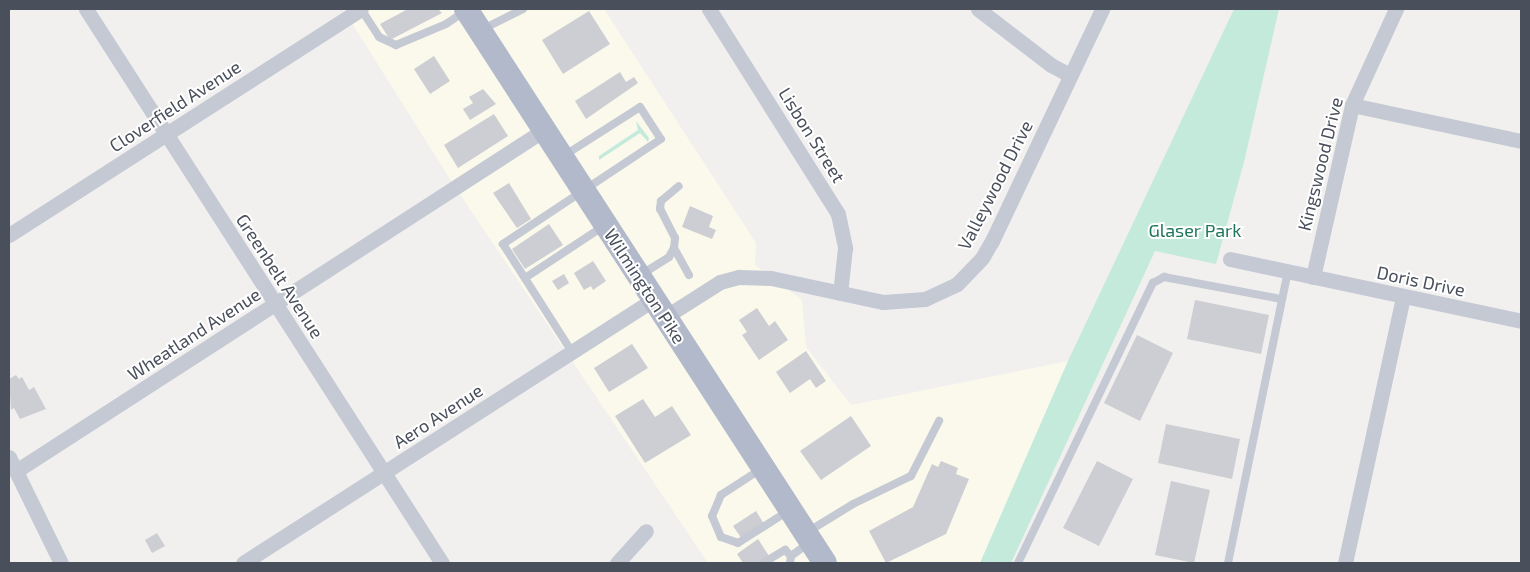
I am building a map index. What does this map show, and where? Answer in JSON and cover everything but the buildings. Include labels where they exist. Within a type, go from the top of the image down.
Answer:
[{"type":"main road","name":"Wilmington Pike","points":[[466,10],[825,563]]},
{"type":"street","name":"Greenbelt Avenue","points":[[86,9],[442,563]]},
{"type":"street","name":"Cloverfield Avenue","points":[[9,234],[361,9]]},
{"type":"street","name":"Lisbon Street","points":[[708,9],[838,214],[845,248],[840,294]]},
{"type":"street","points":[[978,9],[1051,65],[1070,75]]},
{"type":"street","name":"Valleywood Drive","points":[[659,308],[720,282],[739,277],[771,278],[884,302],[925,300],[957,284],[972,270],[992,241],[1102,9]]},
{"type":"street","name":"Kingswood Drive","points":[[1313,276],[1352,105],[1396,9]]},
{"type":"street","points":[[1352,105],[1521,141]]},
{"type":"street","name":"Wheatland Avenue","points":[[16,471],[544,130]]},
{"type":"street","name":"Doris Drive","points":[[1230,259],[1521,321]]},
{"type":"street","points":[[1346,563],[1402,297]]},
{"type":"street","name":"Aero Avenue","points":[[243,563],[572,352],[659,308]]},
{"type":"street","points":[[9,457],[61,563]]},
{"type":"street","points":[[617,563],[638,544],[646,531]]},
{"type":"lane","points":[[361,9],[379,36],[396,45],[446,24],[466,10]]},
{"type":"lane","points":[[480,30],[523,9]]},
{"type":"lane","points":[[561,157],[640,107],[661,139],[582,189],[502,244],[572,352]]},
{"type":"lane","points":[[638,276],[669,257],[674,248],[675,238],[660,209],[661,201],[679,186]]},
{"type":"lane","points":[[525,278],[605,225]]},
{"type":"lane","points":[[674,248],[689,275]]},
{"type":"lane","points":[[1228,563],[1288,271]]},
{"type":"lane","points":[[1018,563],[1153,283],[1164,277],[1282,299]]},
{"type":"lane","points":[[763,563],[784,550],[791,560],[808,538],[853,504],[911,476],[939,421]]},
{"type":"lane","points":[[763,468],[721,495],[712,516],[721,536],[738,543],[790,510]]},
{"type":"shaded area","points":[[343,9],[604,9],[756,243],[755,265],[802,300],[806,347],[851,405],[1068,361],[980,563],[708,563],[455,187]]},
{"type":"green space","name":"Glaser Park","points":[[1234,9],[1279,9],[1244,162],[1216,264],[1155,251],[1011,563],[980,563],[1068,361]]},
{"type":"green space","points":[[636,121],[649,138],[648,142],[640,133],[599,160],[599,156],[638,130]]}]
